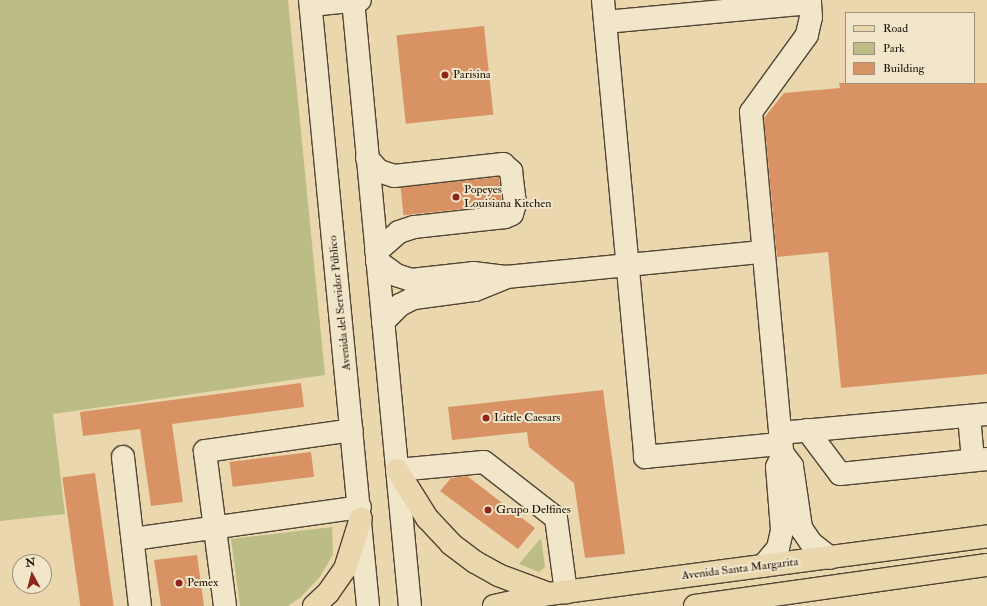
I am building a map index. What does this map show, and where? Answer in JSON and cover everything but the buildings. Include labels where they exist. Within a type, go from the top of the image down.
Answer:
[{"type":"main road","points":[[397,470],[427,518],[451,544],[474,562],[498,575],[558,593]]},
{"type":"main road","points":[[314,606],[328,593],[344,569],[360,512]]},
{"type":"main road","name":"Avenida Santa Margarita","points":[[494,606],[558,593],[987,536]]},
{"type":"main road","points":[[695,606],[987,565]]},
{"type":"street","points":[[311,3],[355,0],[367,158],[410,606]]},
{"type":"street","points":[[603,0],[645,457],[781,444],[807,430],[978,415],[980,459],[840,474],[807,430]]},
{"type":"street","name":"Avenida del Servidor Público","points":[[311,3],[368,606]]},
{"type":"street","points":[[606,22],[810,3],[811,17],[807,35],[751,112],[762,252],[781,444],[777,467],[782,530],[778,548],[763,566]]},
{"type":"street","points":[[367,158],[379,171],[394,176],[504,164],[511,171],[515,204],[512,214],[505,217],[414,227],[399,232],[377,256]]},
{"type":"street","points":[[377,256],[396,275],[411,280],[473,273],[506,277],[762,252]]},
{"type":"street","points":[[383,322],[400,305],[414,298],[475,290],[506,277]]},
{"type":"street","points":[[225,606],[205,451],[352,430]]},
{"type":"street","points":[[781,444],[792,466],[801,528],[812,543],[830,558]]},
{"type":"street","points":[[123,457],[140,606]]},
{"type":"street","points":[[397,470],[484,462],[556,518],[558,593]]},
{"type":"street","points":[[133,539],[360,512]]},
{"type":"green space","points":[[0,0],[288,0],[325,375],[53,414],[65,514],[0,521]]},
{"type":"green space","points":[[332,527],[333,554],[320,577],[301,597],[288,606],[240,606],[231,539]]},
{"type":"green space","points":[[541,538],[545,567],[539,572],[519,564]]},
{"type":"place","name":"Parisina","points":[[445,75]]},
{"type":"place","name":"Popeyes Louisiana Kitchen","points":[[456,197]]},
{"type":"place","name":"Little Caesars","points":[[486,418]]},
{"type":"place","name":"Grupo Delfines","points":[[488,510]]},
{"type":"place","name":"Pemex","points":[[179,583]]}]
